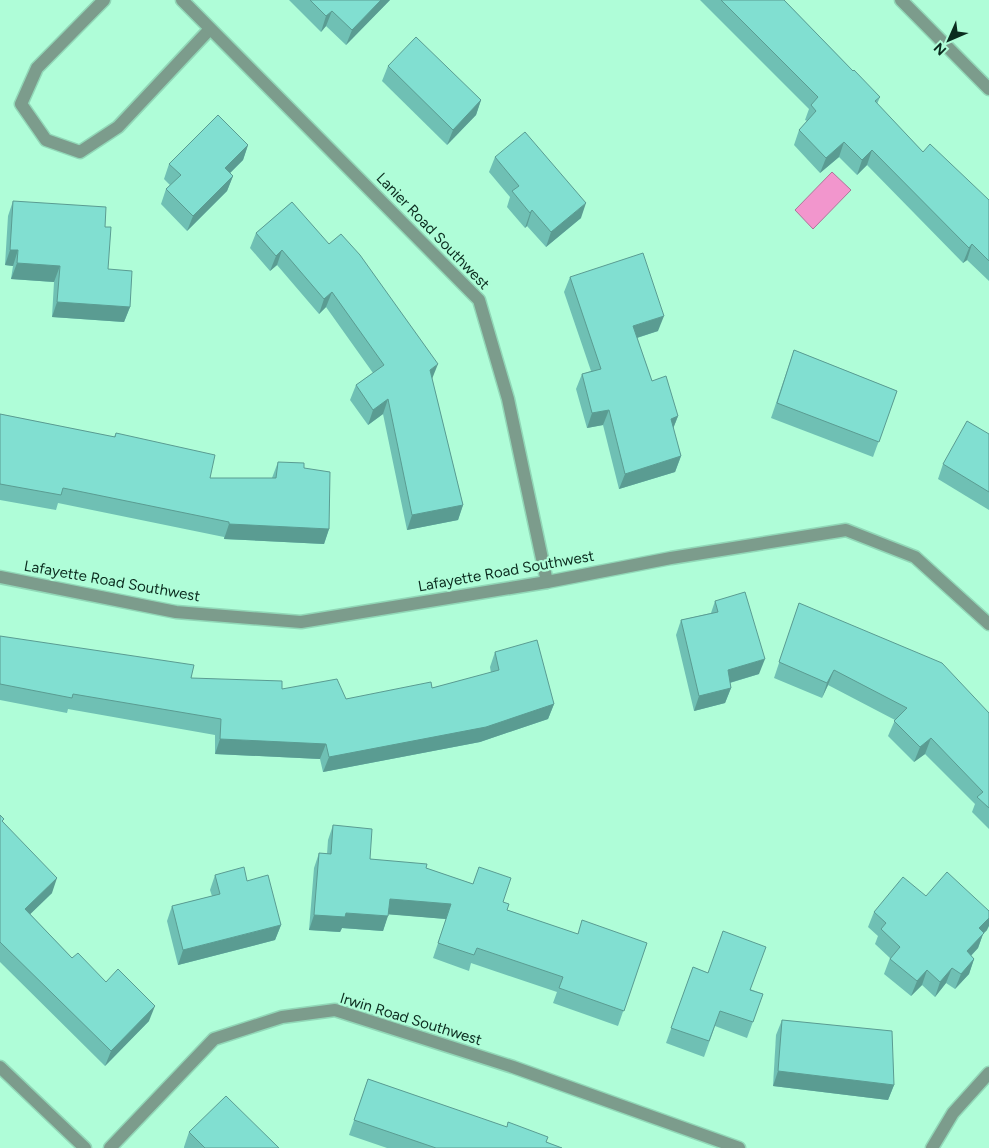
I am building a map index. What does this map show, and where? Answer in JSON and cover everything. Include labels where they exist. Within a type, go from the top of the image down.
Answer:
[{"type":"street","points":[[104,0],[37,68],[20,104],[46,140],[80,152],[118,127],[210,29]]},
{"type":"street","name":"Lanier Road Southwest","points":[[182,0],[479,300],[508,399],[546,582]]},
{"type":"street","points":[[901,0],[989,89]]},
{"type":"street","name":"Lafayette Road Southwest","points":[[0,577],[176,612],[300,622],[846,530],[915,557],[989,624]]},
{"type":"street","name":"Irwin Road Southwest","points":[[110,1148],[214,1039],[282,1017],[335,1010],[513,1067],[739,1148]]},
{"type":"street","points":[[0,1067],[85,1148]]},
{"type":"street","points":[[932,1148],[953,1113],[989,1073]]},
{"type":"shaded area","points":[[832,172],[851,190],[813,229],[795,210]]},
{"type":"building","points":[[310,0],[381,0],[352,30],[332,11],[326,16]]},
{"type":"building","points":[[721,0],[784,0],[880,97],[875,101],[923,152],[930,144],[989,200],[989,261],[972,244],[969,248],[872,150],[862,160],[844,142],[826,158],[799,130],[816,111],[811,105],[818,97]]},
{"type":"building","points":[[416,37],[481,100],[453,130],[388,66]]},
{"type":"building","points":[[218,115],[248,145],[225,168],[233,176],[193,216],[166,189],[181,175],[169,164]]},
{"type":"building","points":[[525,132],[586,203],[551,232],[532,210],[530,213],[512,191],[519,186],[495,157]]},
{"type":"building","points":[[13,201],[106,207],[105,227],[111,227],[108,269],[132,271],[130,307],[57,302],[60,266],[17,263],[18,250],[10,250]]},
{"type":"building","points":[[292,202],[329,244],[341,234],[360,255],[438,364],[430,370],[463,505],[412,515],[388,399],[373,410],[356,385],[384,365],[332,292],[324,299],[282,250],[276,256],[256,233]]},
{"type":"building","points":[[643,253],[664,316],[633,326],[652,381],[666,376],[678,416],[671,419],[681,456],[625,474],[609,410],[592,413],[582,374],[601,369],[570,277]]},
{"type":"building","points":[[794,350],[897,391],[879,442],[777,403]]},
{"type":"building","points":[[0,414],[115,437],[116,433],[215,455],[210,478],[276,478],[278,462],[304,463],[304,468],[330,472],[329,529],[229,524],[229,522],[63,488],[61,495],[0,484]]},
{"type":"building","points":[[967,421],[989,434],[989,492],[943,464]]},
{"type":"building","points":[[745,592],[765,659],[728,670],[731,688],[699,696],[681,620],[718,612],[715,601]]},
{"type":"building","points":[[799,603],[942,663],[989,713],[989,808],[977,797],[983,792],[931,738],[920,747],[894,721],[907,708],[834,670],[827,683],[779,662]]},
{"type":"building","points":[[0,636],[194,665],[191,678],[282,681],[282,689],[337,679],[346,699],[431,682],[432,688],[499,670],[495,652],[537,640],[554,704],[486,727],[329,757],[326,744],[220,739],[221,719],[73,694],[72,698],[0,684]]},
{"type":"building","points":[[0,815],[4,819],[2,821],[57,878],[25,909],[72,958],[78,953],[106,982],[118,969],[155,1006],[111,1051],[0,942]]},
{"type":"building","points":[[333,825],[372,829],[370,859],[427,864],[426,868],[473,884],[479,867],[511,878],[503,902],[509,904],[507,910],[578,934],[582,920],[647,943],[624,1011],[559,988],[563,977],[477,948],[474,955],[438,943],[451,904],[390,899],[388,916],[346,913],[345,917],[314,915],[319,853],[331,854]]},
{"type":"building","points":[[244,867],[247,881],[268,875],[281,925],[183,950],[172,906],[220,894],[215,875]]},
{"type":"building","points":[[947,872],[989,911],[989,918],[979,928],[984,933],[967,951],[974,959],[961,974],[952,968],[940,982],[927,970],[917,981],[890,959],[900,947],[881,929],[886,923],[874,912],[903,877],[926,896]]},
{"type":"building","points":[[723,931],[766,947],[750,990],[763,994],[753,1022],[720,1011],[709,1041],[671,1028],[693,967],[708,973]]},
{"type":"building","points":[[782,1020],[892,1031],[894,1085],[778,1071]]},
{"type":"building","points":[[368,1079],[507,1127],[508,1122],[548,1137],[546,1142],[562,1148],[436,1148],[354,1120]]},
{"type":"building","points":[[226,1096],[279,1148],[205,1148],[189,1132]]}]
